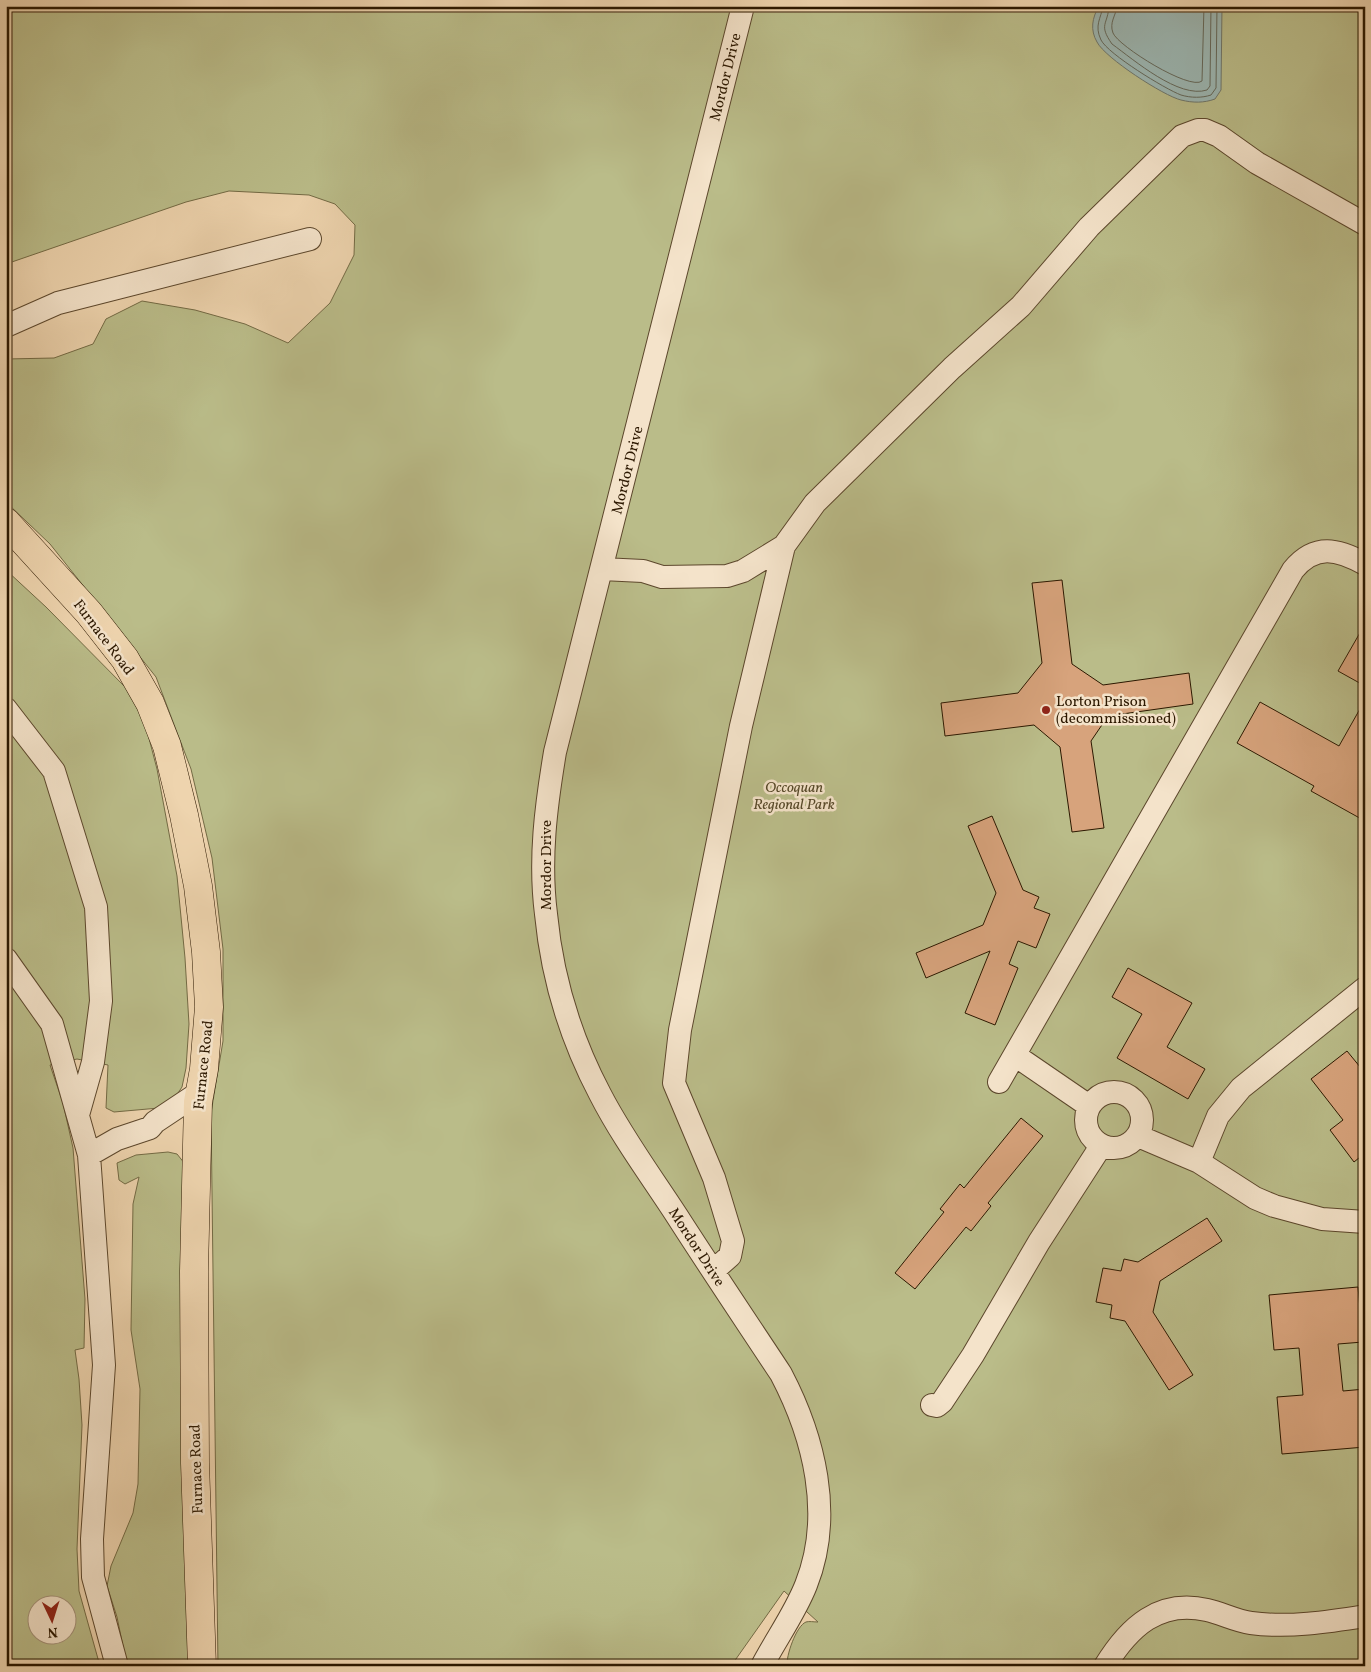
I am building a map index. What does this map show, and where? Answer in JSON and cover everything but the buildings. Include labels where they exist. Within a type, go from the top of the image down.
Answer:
[{"type":"main road","name":"Furnace Road","points":[[6,522],[89,614],[124,659],[150,703],[167,746],[184,815],[198,886],[206,952],[209,1007],[199,1104],[194,1271],[195,1454],[202,1666]]},
{"type":"street","name":"Mordor Drive","points":[[743,6],[555,752],[546,809],[543,880],[550,948],[569,1022],[600,1095],[632,1148],[781,1374],[795,1401],[807,1432],[817,1481],[818,1522],[810,1574],[794,1610],[762,1666]]},
{"type":"street","points":[[713,1271],[730,1256],[733,1241],[714,1178],[676,1090],[674,1070],[680,1030],[741,726],[784,546],[815,503],[952,368],[1021,306],[1090,227],[1182,136],[1198,130],[1205,130],[1219,136],[1257,163],[1365,224]]},
{"type":"street","points":[[6,326],[58,303],[310,239]]},
{"type":"street","points":[[602,570],[642,570],[662,577],[727,576],[743,571],[784,546]]},
{"type":"street","points":[[999,1082],[1016,1056],[1043,1003],[1293,570],[1300,562],[1321,551],[1340,552],[1365,564]]},
{"type":"street","points":[[6,709],[54,771],[96,907],[100,1001],[94,1062],[78,1115]]},
{"type":"street","points":[[6,959],[52,1024],[89,1155],[104,1365],[92,1538],[93,1577],[117,1666]]},
{"type":"street","points":[[1199,1162],[1218,1116],[1240,1088],[1365,988]]},
{"type":"street","points":[[1016,1056],[1089,1106]]},
{"type":"street","points":[[1111,1091],[1129,1096],[1140,1109],[1141,1127],[1138,1136],[1132,1142],[1117,1148],[1101,1146],[1088,1133],[1085,1114],[1089,1106],[1102,1094],[1111,1091]]},
{"type":"street","points":[[89,1155],[117,1139],[150,1128],[157,1131],[199,1104]]},
{"type":"street","points":[[1138,1136],[1199,1162],[1255,1198],[1274,1206],[1322,1219],[1365,1222]]},
{"type":"street","points":[[932,1405],[937,1406],[942,1402],[973,1355],[1039,1242],[1101,1146]]},
{"type":"street","points":[[1105,1666],[1117,1646],[1149,1616],[1177,1606],[1206,1610],[1250,1623],[1298,1624],[1365,1616]]},
{"type":"green space","name":"Occoquan Regional Park","points":[[6,6],[1365,6],[1365,1666],[787,1666],[790,1649],[799,1629],[806,1622],[818,1622],[784,1591],[731,1666],[218,1666],[211,1113],[223,1041],[223,949],[212,858],[191,769],[156,677],[50,544],[6,502],[6,359],[54,358],[93,344],[106,319],[142,301],[195,310],[245,324],[288,343],[330,303],[354,255],[355,225],[335,204],[309,195],[229,191],[186,202],[6,264]]},
{"type":"green space","points":[[6,570],[46,607],[129,691],[146,727],[157,769],[177,876],[185,958],[189,1024],[186,1068],[182,1087],[174,1099],[159,1108],[114,1112],[106,1108],[108,1065],[77,1059],[50,1065],[63,1103],[73,1148],[85,1299],[84,1348],[75,1350],[82,1425],[77,1549],[79,1591],[100,1666],[6,1666]]},
{"type":"green space","points":[[168,1152],[177,1154],[185,1164],[190,1666],[127,1666],[117,1617],[107,1586],[111,1566],[133,1513],[138,1484],[140,1389],[131,1330],[133,1204],[139,1177],[125,1184],[119,1180],[117,1163],[136,1155]]},
{"type":"water","points":[[1099,6],[1222,6],[1221,90],[1215,99],[1194,102],[1173,97],[1136,76],[1111,57],[1102,49],[1093,33],[1093,20]]},
{"type":"place","name":"Lorton Prison (decommissioned)","points":[[1046,710]]}]
